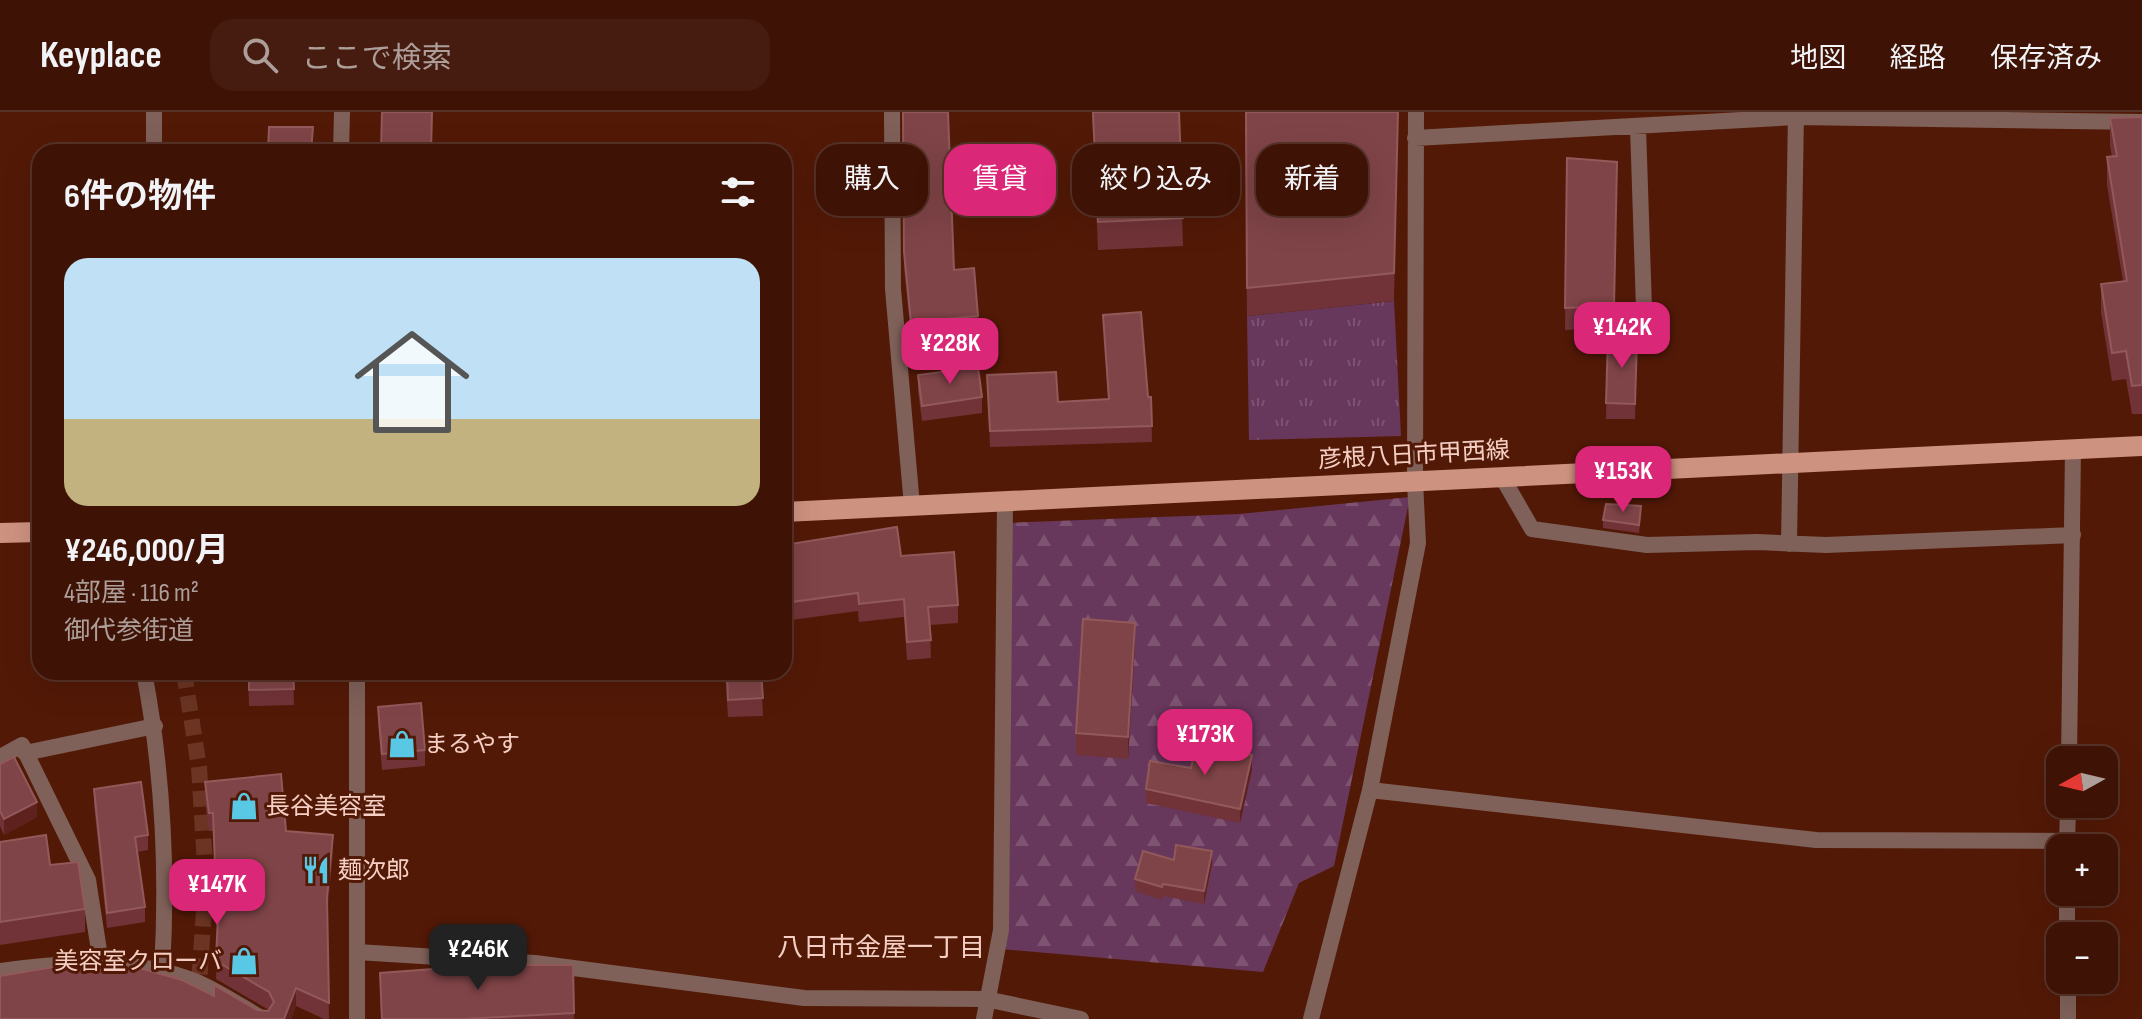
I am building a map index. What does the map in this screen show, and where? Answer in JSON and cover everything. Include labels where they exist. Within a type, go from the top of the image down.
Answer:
[{"type":"main road","name":"彦根八日市甲西線","points":[[792,512],[2142,446]]},
{"type":"main road","points":[[0,533],[32,532]]},
{"type":"street","points":[[154,112],[154,144]]},
{"type":"street","points":[[341,144],[342,112]]},
{"type":"street","points":[[892,112],[893,289],[912,506]]},
{"type":"street","points":[[1311,1019],[1370,790],[1418,543],[1415,481],[1416,112]]},
{"type":"street","points":[[1415,138],[1611,120],[1638,127],[1796,114],[2062,117],[2142,122]]},
{"type":"street","points":[[1789,544],[1796,114]]},
{"type":"street","points":[[1638,127],[1645,339]]},
{"type":"street","points":[[2069,746],[2073,449]]},
{"type":"street","points":[[1502,477],[1532,529],[1647,545],[2073,535]]},
{"type":"street","points":[[984,1019],[1001,930],[1005,501]]},
{"type":"street","points":[[146,680],[155,726],[164,807],[166,897],[162,970]]},
{"type":"street","points":[[357,680],[357,1019]]},
{"type":"street","points":[[25,753],[155,726]]},
{"type":"street","points":[[0,757],[22,745],[88,880],[101,963]]},
{"type":"street","points":[[1370,790],[1816,840],[2046,845]]},
{"type":"street","points":[[357,952],[535,963],[804,998],[986,999],[1081,1019]]},
{"type":"street","points":[[0,971],[101,963],[162,970],[199,983],[263,1019]]},
{"type":"street","points":[[2068,994],[2068,1019]]},
{"type":"green space","points":[[1394,301],[1401,436],[1249,440],[1247,316]]},
{"type":"green space","points":[[1410,497],[1334,866],[1299,883],[1263,972],[1001,949],[1005,523],[1239,514]]},
{"type":"building","points":[[382,112],[432,112],[431,144],[381,144]]},
{"type":"building","points":[[903,112],[948,112],[949,144],[944,144],[944,216],[952,216],[954,270],[974,268],[978,316],[911,322],[904,216],[928,216],[928,144],[903,144]]},
{"type":"building","points":[[1093,112],[1179,112],[1180,144],[1094,144]]},
{"type":"building","points":[[1246,112],[1398,112],[1394,273],[1247,288]]},
{"type":"building","points":[[2142,117],[2142,385],[2132,386],[2126,351],[2112,353],[2101,284],[2127,281],[2107,157],[2117,156],[2110,118]]},
{"type":"building","points":[[269,127],[313,127],[312,144],[268,144]]},
{"type":"building","points":[[1567,158],[1617,162],[1614,306],[1565,308]]},
{"type":"building","points":[[1098,216],[1183,216],[1183,218],[1098,222]]},
{"type":"building","points":[[1141,312],[1152,426],[990,431],[987,375],[1056,372],[1058,402],[1109,399],[1103,315]]},
{"type":"building","points":[[1608,337],[1637,338],[1635,404],[1606,403]]},
{"type":"building","points":[[978,367],[982,397],[922,406],[918,375]]},
{"type":"building","points":[[1606,504],[1641,506],[1639,525],[1603,520]]},
{"type":"building","points":[[897,527],[901,556],[954,552],[958,605],[928,607],[931,640],[907,642],[904,599],[859,604],[858,593],[792,602],[792,544]]},
{"type":"building","points":[[1083,619],[1135,623],[1128,737],[1076,733]]},
{"type":"building","points":[[249,680],[293,680],[294,689],[249,690]]},
{"type":"building","points":[[727,680],[762,680],[763,698],[728,700]]},
{"type":"building","name":"まるやす","points":[[421,703],[425,750],[382,754],[378,707]]},
{"type":"building","points":[[1197,742],[1252,755],[1240,809],[1146,789],[1150,761],[1191,768]]},
{"type":"building","points":[[14,757],[37,802],[4,819],[0,811],[0,764]]},
{"type":"building","points":[[281,774],[286,831],[333,835],[327,898],[329,1003],[296,988],[284,1019],[0,1019],[0,976],[71,964],[143,969],[182,980],[214,996],[214,985],[257,1010],[268,1011],[274,1002],[269,992],[216,961],[219,890],[216,890],[213,813],[209,813],[205,782]]},
{"type":"building","points":[[141,782],[148,835],[135,837],[145,907],[107,913],[94,789]]},
{"type":"building","points":[[46,835],[50,865],[78,862],[85,909],[0,922],[0,842]]},
{"type":"building","points":[[1176,845],[1212,851],[1204,891],[1163,884],[1162,887],[1135,879],[1143,851],[1174,860]]},
{"type":"building","points":[[487,965],[573,965],[574,1013],[464,1019],[382,1019],[380,973]]},
{"type":"tunnel","points":[[185,680],[199,767],[206,881],[199,983]]},
{"type":"place","name":"まるやす","points":[[402,744]]},
{"type":"place","name":"長谷美容室","points":[[244,806]]},
{"type":"place","name":"麺次郎","points":[[316,870]]},
{"type":"place","name":"美容室クローバ","points":[[244,961]]},
{"type":"district","name":"八日市金屋一丁目","points":[[881,948]]}]
